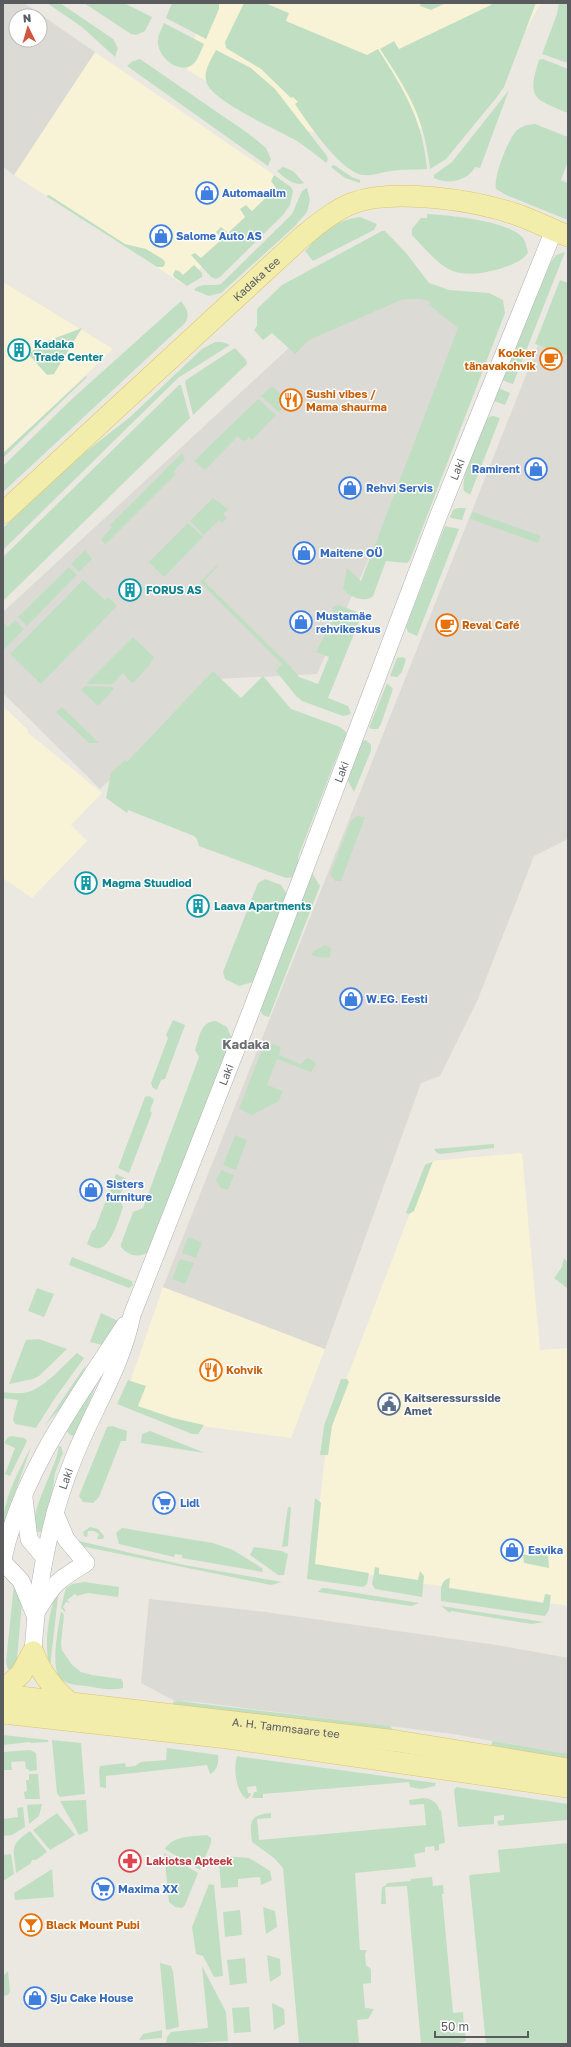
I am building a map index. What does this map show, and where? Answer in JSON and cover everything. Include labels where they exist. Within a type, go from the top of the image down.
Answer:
[{"type":"main road","name":"Kadaka tee","points":[[3,513],[302,237],[329,216],[353,203],[380,197],[424,197],[476,204],[514,214],[561,233]]},
{"type":"main road","points":[[6,1693],[21,1674],[33,1652]]},
{"type":"main road","points":[[33,1652],[46,1678],[56,1691],[69,1702]]},
{"type":"main road","name":"A. H. Tammsaare tee","points":[[6,1693],[69,1702],[397,1741],[568,1769]]},
{"type":"main road","name":"A. H. Tammsaare tee","points":[[6,1693],[29,1716],[235,1739],[568,1787]]},
{"type":"street","name":"Laki","points":[[33,1652],[35,1615],[44,1557],[55,1513],[73,1461],[117,1366],[127,1340],[132,1314],[255,1000],[438,517],[561,233]]},
{"type":"street","name":"Laki","points":[[3,1560],[10,1529],[24,1494],[59,1425],[132,1314]]},
{"type":"street","points":[[24,1494],[29,1539],[44,1557]]},
{"type":"street","points":[[35,1615],[58,1580],[86,1562],[66,1539],[55,1513]]},
{"type":"street","points":[[3,1560],[21,1582],[35,1615]]},
{"type":"shaded area","points":[[3,3],[24,3],[31,8],[8,8],[8,48],[48,48],[48,20],[95,52],[14,175],[3,167]]},
{"type":"shaded area","points":[[204,3],[541,3],[513,53],[466,102],[418,130],[338,138],[295,128],[263,114],[187,70]]},
{"type":"shaded area","points":[[95,52],[290,186],[183,284],[14,175]]},
{"type":"shaded area","name":"Kadaka Trade Center","points":[[3,282],[113,349],[3,454]]},
{"type":"shaded area","points":[[419,289],[482,306],[317,674],[217,679],[100,789],[3,693],[3,612],[304,334]]},
{"type":"shaded area","points":[[538,345],[568,356],[568,834],[566,840],[534,856],[478,999],[440,1076],[421,1083],[325,1349],[163,1287]]},
{"type":"shaded area","points":[[3,706],[28,730],[27,732],[102,793],[71,825],[87,841],[32,898],[3,878]]},
{"type":"shaded area","points":[[522,1153],[540,1350],[568,1348],[568,1606],[313,1566],[328,1427],[430,1161]]},
{"type":"shaded area","points":[[163,1287],[325,1349],[291,1438],[171,1422],[122,1405]]},
{"type":"shaded area","points":[[149,1599],[265,1612],[503,1646],[568,1658],[568,1754],[453,1734],[197,1702],[175,1701],[141,1683]]},
{"type":"green space","points":[[47,3],[60,3],[113,39],[118,48],[115,57],[82,27]]},
{"type":"green space","points":[[84,3],[124,3],[152,17],[145,31],[136,35],[131,34]]},
{"type":"green space","points":[[172,3],[219,3],[219,9],[206,39],[166,18]]},
{"type":"green space","points":[[244,3],[265,3],[289,13],[286,21],[367,55],[378,49],[404,92],[417,120],[425,151],[427,169],[396,170],[364,175],[355,172],[336,157],[308,123],[295,104],[298,102],[293,97],[291,98],[261,69],[226,48],[225,42]]},
{"type":"green space","points":[[421,3],[446,3],[431,10],[420,6]]},
{"type":"green space","points":[[491,3],[536,3],[504,87],[446,159],[430,169],[424,134],[419,119],[407,92],[380,49],[394,41],[399,49],[491,5]]},
{"type":"green space","points":[[559,3],[568,3],[568,63],[542,54],[557,14]]},
{"type":"green space","points":[[164,23],[204,44],[198,58],[192,65],[187,67],[176,66],[170,63],[162,54],[159,49],[158,41]]},
{"type":"green space","points":[[216,50],[251,68],[275,89],[327,156],[328,160],[326,163],[297,141],[248,116],[222,99],[213,91],[207,84],[206,71]]},
{"type":"green space","points":[[140,59],[249,134],[266,148],[271,159],[268,166],[127,66],[133,61]]},
{"type":"green space","points":[[543,59],[568,69],[568,113],[547,104],[536,96],[534,90],[535,73],[539,60]]},
{"type":"green space","points":[[509,90],[480,168],[475,167],[468,176],[457,180],[445,181],[434,178],[434,175],[452,162]]},
{"type":"green space","points":[[535,124],[568,137],[568,161],[561,180],[568,183],[568,220],[506,195],[496,189],[499,167],[513,135],[521,127]]},
{"type":"green space","points":[[334,165],[352,177],[360,180],[360,183],[345,178],[331,167]]},
{"type":"green space","points":[[283,167],[293,171],[304,183],[293,183],[277,171]]},
{"type":"green space","points":[[274,175],[291,187],[293,191],[290,205],[283,215],[220,277],[216,279],[211,277],[191,255],[195,253],[201,258],[222,239],[216,232],[221,227],[228,233],[245,217],[240,209],[246,205],[252,211],[276,188],[271,181]]},
{"type":"green space","points":[[307,188],[310,200],[307,212],[294,227],[221,293],[209,296],[194,290],[203,285],[221,284],[292,214],[302,191]]},
{"type":"green space","points":[[49,195],[125,244],[146,249],[164,260],[165,264],[163,267],[157,267],[46,196]]},
{"type":"green space","points":[[427,214],[478,220],[506,227],[516,232],[523,238],[528,253],[522,259],[499,269],[483,273],[459,273],[440,264],[412,235],[412,229],[421,218],[427,218]]},
{"type":"green space","points":[[360,217],[377,224],[374,230],[313,261],[305,251],[317,236],[327,229],[343,221]]},
{"type":"green space","points":[[382,231],[385,231],[407,254],[429,283],[449,290],[489,293],[503,300],[505,313],[410,560],[407,563],[386,561],[373,596],[366,599],[361,599],[345,592],[343,589],[347,568],[361,581],[458,328],[429,305],[430,302],[423,299],[416,299],[401,300],[309,340],[295,354],[272,333],[263,340],[254,330],[257,326],[257,309],[282,285]]},
{"type":"green space","points":[[565,252],[513,384],[502,380],[551,262],[556,255]]},
{"type":"green space","points":[[194,265],[202,273],[202,277],[187,286],[174,277],[173,275],[175,270],[179,271],[183,275]]},
{"type":"green space","points":[[560,280],[568,283],[568,356],[535,344]]},
{"type":"green space","points":[[181,301],[188,314],[185,323],[3,492],[3,466],[72,399]]},
{"type":"green space","points":[[82,328],[54,374],[47,375],[30,356],[29,354],[42,343]]},
{"type":"green space","points":[[215,342],[222,342],[230,345],[178,378],[3,550],[3,528],[66,467],[129,418],[202,349]]},
{"type":"green space","points":[[235,348],[246,360],[247,364],[193,415],[185,383],[186,380]]},
{"type":"green space","points":[[86,376],[87,377],[3,458],[3,453]]},
{"type":"green space","points":[[179,385],[181,385],[190,418],[3,601],[3,557]]},
{"type":"green space","points":[[272,386],[285,398],[278,405],[282,409],[279,412],[261,396]]},
{"type":"green space","points":[[499,388],[510,393],[505,405],[494,401]]},
{"type":"green space","points":[[258,399],[276,415],[252,440],[249,437],[244,442],[238,436],[205,470],[194,461]]},
{"type":"green space","points":[[493,416],[500,418],[470,495],[464,491],[465,476],[471,456],[486,421],[489,417]]},
{"type":"green space","points":[[182,453],[185,459],[174,471],[176,474],[105,545],[101,539],[112,527],[110,525]]},
{"type":"green space","points":[[213,498],[228,509],[223,514],[227,518],[222,523],[219,520],[204,535],[190,521]]},
{"type":"green space","points":[[458,508],[466,508],[462,520],[450,517],[453,510]]},
{"type":"green space","points":[[473,512],[541,536],[538,543],[470,519]]},
{"type":"green space","points":[[188,523],[203,537],[164,577],[149,562]]},
{"type":"green space","points":[[445,526],[459,529],[417,636],[408,632],[406,627]]},
{"type":"green space","points":[[85,550],[92,559],[79,572],[71,564]]},
{"type":"green space","points":[[217,565],[218,566],[204,581],[290,666],[299,677],[318,684],[329,657],[316,652],[326,633],[331,629],[333,607],[339,605],[362,614],[328,698],[348,706],[351,713],[343,716],[302,701],[296,696],[276,671],[282,664],[200,582]]},
{"type":"green space","points":[[69,567],[77,575],[27,626],[18,617]]},
{"type":"green space","points":[[83,580],[105,600],[108,597],[117,606],[41,684],[10,654]]},
{"type":"green space","points":[[15,620],[24,629],[3,651],[3,622],[8,627]]},
{"type":"green space","points":[[133,637],[154,657],[149,666],[134,682],[131,682],[123,673],[113,684],[86,684]]},
{"type":"green space","points":[[403,657],[406,659],[402,672],[397,677],[390,676],[397,658]]},
{"type":"green space","points":[[213,671],[241,698],[263,676],[291,709],[340,727],[346,732],[346,741],[343,741],[298,857],[299,863],[294,877],[286,878],[199,846],[197,839],[194,836],[128,810],[127,813],[106,798],[111,773],[125,760],[127,762]]},
{"type":"green space","points":[[387,683],[393,689],[381,724],[378,729],[369,728]]},
{"type":"green space","points":[[85,686],[112,687],[114,689],[98,706],[81,690]]},
{"type":"green space","points":[[62,707],[99,743],[89,743],[56,712]]},
{"type":"green space","points":[[366,740],[371,745],[371,751],[354,792],[347,779],[362,741]]},
{"type":"green space","points":[[357,816],[365,817],[341,881],[335,881],[330,874],[351,821]]},
{"type":"green space","points":[[312,873],[320,886],[269,1017],[267,1017],[261,1012],[260,1008]]},
{"type":"green space","points":[[265,879],[281,885],[287,894],[253,982],[239,986],[225,979],[223,972],[258,883]]},
{"type":"green space","points":[[325,945],[331,948],[330,957],[322,958],[311,955],[314,951]]},
{"type":"green space","points":[[173,1020],[185,1025],[165,1079],[161,1080],[157,1090],[153,1088],[151,1083],[168,1038],[166,1035]]},
{"type":"green space","points":[[216,1021],[227,1027],[232,1039],[149,1252],[141,1255],[130,1254],[121,1247],[121,1244],[133,1212],[143,1208],[160,1162],[161,1163],[161,1159],[199,1057],[195,1050],[201,1031],[207,1024]]},
{"type":"green space","points":[[265,1041],[281,1047],[279,1055],[300,1064],[307,1058],[314,1061],[316,1064],[311,1072],[277,1059],[267,1085],[283,1091],[279,1101],[252,1115],[239,1109]]},
{"type":"green space","points":[[149,1096],[154,1099],[150,1111],[152,1113],[129,1173],[118,1168],[145,1097]]},
{"type":"green space","points":[[235,1135],[247,1140],[236,1170],[223,1165]]},
{"type":"green space","points":[[494,1144],[494,1148],[440,1154],[434,1149]]},
{"type":"green space","points":[[433,1161],[414,1211],[409,1214],[406,1213],[425,1165]]},
{"type":"green space","points":[[221,1170],[234,1175],[228,1190],[221,1188],[216,1180]]},
{"type":"green space","points":[[116,1174],[127,1179],[119,1198],[123,1207],[117,1225],[107,1243],[99,1248],[94,1248],[87,1244],[92,1231],[95,1229]]},
{"type":"green space","points":[[188,1237],[202,1242],[196,1258],[182,1253]]},
{"type":"green space","points":[[72,1257],[132,1281],[133,1285],[129,1288],[69,1265]]},
{"type":"green space","points":[[564,1258],[568,1263],[568,1289],[554,1278],[562,1267]]},
{"type":"green space","points":[[180,1259],[194,1263],[185,1284],[172,1279]]},
{"type":"green space","points":[[37,1288],[54,1294],[44,1317],[28,1311]]},
{"type":"green space","points":[[101,1313],[118,1321],[102,1345],[90,1342]]},
{"type":"green space","points":[[39,1339],[67,1349],[39,1376],[33,1379],[9,1384],[26,1340]]},
{"type":"green space","points":[[77,1353],[84,1358],[55,1398],[36,1428],[15,1424],[13,1419],[18,1400],[3,1398],[3,1392],[22,1393],[34,1390],[47,1381]]},
{"type":"green space","points":[[85,1366],[80,1383],[75,1391],[45,1425]]},
{"type":"green space","points":[[101,1373],[75,1436],[70,1435],[66,1430]]},
{"type":"green space","points":[[341,1379],[347,1379],[349,1382],[332,1426],[328,1455],[320,1455],[324,1426]]},
{"type":"green space","points":[[128,1380],[146,1386],[138,1406],[173,1418],[204,1425],[198,1434],[192,1434],[117,1404]]},
{"type":"green space","points":[[112,1426],[127,1431],[126,1441],[121,1441],[99,1497],[93,1503],[83,1502],[79,1496],[107,1427]]},
{"type":"green space","points":[[150,1431],[205,1453],[141,1443],[142,1434]]},
{"type":"green space","points":[[12,1436],[24,1438],[27,1441],[10,1476],[5,1474],[15,1448],[4,1443],[8,1437]]},
{"type":"green space","points":[[61,1446],[63,1453],[55,1473],[51,1503],[41,1532],[33,1532],[36,1510],[55,1461],[58,1447]]},
{"type":"green space","points":[[31,1447],[3,1527],[8,1496],[16,1476]]},
{"type":"green space","points":[[315,1498],[321,1503],[315,1564],[369,1573],[367,1584],[363,1587],[307,1579]]},
{"type":"green space","points":[[288,1507],[291,1507],[288,1546],[282,1547]]},
{"type":"green space","points":[[90,1527],[98,1529],[104,1536],[103,1539],[97,1539],[99,1534],[94,1531],[88,1531],[87,1537],[84,1536],[83,1532]]},
{"type":"green space","points":[[122,1528],[213,1543],[233,1550],[262,1568],[263,1572],[182,1558],[182,1555],[175,1554],[174,1557],[119,1544],[116,1533]]},
{"type":"green space","points":[[74,1540],[184,1565],[282,1582],[271,1585],[81,1546]]},
{"type":"green space","points":[[254,1547],[282,1551],[288,1554],[284,1575],[278,1575],[250,1555]]},
{"type":"green space","points":[[548,1553],[549,1568],[524,1563],[523,1555]]},
{"type":"green space","points":[[375,1567],[379,1568],[379,1574],[418,1580],[420,1571],[424,1576],[422,1597],[375,1589],[372,1584]]},
{"type":"green space","points":[[450,1578],[449,1588],[543,1603],[545,1594],[551,1595],[549,1610],[545,1616],[441,1601],[442,1584],[446,1579]]},
{"type":"green space","points":[[84,1582],[119,1587],[118,1597],[88,1593],[77,1596],[75,1594],[67,1600],[70,1603],[66,1602],[63,1607],[65,1612],[61,1608],[66,1588],[72,1584]]},
{"type":"green space","points":[[14,1584],[19,1590],[22,1602],[16,1671],[8,1669],[6,1662]]},
{"type":"green space","points":[[322,1588],[419,1603],[411,1606],[318,1592]]},
{"type":"green space","points":[[59,1589],[50,1666],[47,1648],[48,1627],[52,1606]]},
{"type":"green space","points":[[441,1606],[544,1622],[532,1624],[451,1611],[450,1613]]},
{"type":"green space","points":[[61,1611],[64,1615],[61,1644],[62,1650],[72,1665],[81,1672],[121,1679],[123,1682],[123,1688],[109,1689],[76,1685],[65,1682],[60,1678],[57,1673],[55,1656]]},
{"type":"green space","points":[[178,1701],[390,1726],[392,1729],[391,1731],[173,1705],[173,1702]]},
{"type":"green space","points":[[3,1735],[48,1740],[48,1742],[3,1745]]},
{"type":"green space","points":[[52,1740],[81,1743],[85,1794],[60,1797],[57,1793]]},
{"type":"green space","points":[[493,1741],[568,1754],[568,1760],[491,1745]]},
{"type":"green space","points":[[167,1748],[218,1755],[217,1766],[210,1774],[207,1765],[106,1776],[106,1788],[100,1787],[100,1766],[125,1763],[126,1767],[135,1766],[141,1762],[166,1760]]},
{"type":"green space","points":[[30,1750],[36,1753],[37,1770],[29,1771],[26,1769],[25,1761],[11,1762],[12,1770],[4,1770],[3,1752]]},
{"type":"green space","points":[[237,1756],[436,1783],[435,1786],[421,1789],[410,1787],[409,1782],[263,1794],[263,1798],[252,1798],[254,1792],[257,1792],[256,1786],[247,1787],[248,1793],[251,1795],[247,1799],[240,1791],[236,1780],[235,1767]]},
{"type":"green space","points":[[29,1774],[38,1774],[40,1799],[25,1799],[24,1792],[27,1791],[26,1780],[29,1780]]},
{"type":"green space","points":[[456,1787],[568,1804],[568,1820],[499,1826],[497,1821],[504,1820],[504,1815],[494,1816],[494,1824],[458,1827],[454,1790]]},
{"type":"green space","points":[[424,1798],[434,1802],[440,1811],[441,1810],[445,1843],[439,1844],[439,1850],[435,1851],[434,1846],[425,1847],[425,1852],[414,1854],[416,1867],[355,1873],[360,1950],[367,1950],[365,1954],[366,1965],[371,1969],[371,1983],[363,1984],[365,2008],[374,2009],[368,2019],[357,2020],[359,2044],[299,2044],[283,1868],[274,1858],[252,1842],[252,1821],[258,1816],[271,1813],[271,1818],[257,1819],[259,1840],[426,1825],[424,1804],[410,1805],[409,1800]]},
{"type":"green space","points":[[86,1800],[88,1831],[79,1835],[60,1801]]},
{"type":"green space","points":[[42,1804],[39,1816],[29,1824],[27,1805]]},
{"type":"green space","points":[[23,1807],[25,1827],[12,1835],[3,1836],[3,1819],[18,1817],[17,1808]]},
{"type":"green space","points":[[57,1813],[75,1835],[50,1850],[33,1830]]},
{"type":"green space","points":[[30,1831],[47,1852],[36,1860],[32,1860],[30,1864],[16,1873],[14,1853],[15,1844]]},
{"type":"green space","points":[[207,1835],[211,1838],[211,1843],[200,1870],[165,1849],[168,1844],[178,1839]]},
{"type":"green space","points":[[568,1843],[568,2044],[486,2044],[469,1875],[500,1872],[498,1850]]},
{"type":"green space","points":[[164,1853],[198,1873],[185,1905],[182,1908],[175,1907],[169,1902]]},
{"type":"green space","points":[[11,1854],[14,1874],[3,1881],[3,1855]]},
{"type":"green space","points":[[224,1856],[249,1858],[270,1871],[272,1880],[261,1885],[260,1877],[238,1879],[238,1887],[221,1888],[219,1862]]},
{"type":"green space","points":[[52,1869],[54,1897],[15,1900],[14,1893]]},
{"type":"green space","points":[[432,1877],[433,1886],[443,1885],[444,1894],[442,1894],[453,2013],[463,2012],[464,2027],[455,2027],[455,2033],[465,2033],[466,2041],[455,2044],[421,2044],[407,1886],[385,1887],[386,1904],[381,1904],[382,1888],[388,1883]]},
{"type":"green space","points":[[209,1884],[214,1885],[223,1976],[214,1977],[203,1956],[196,1954],[192,1927]]},
{"type":"green space","points":[[263,1907],[275,1911],[277,1927],[266,1934]]},
{"type":"green space","points":[[240,1910],[242,1935],[225,1937],[223,1912]]},
{"type":"green space","points":[[267,1955],[280,1959],[281,1975],[270,1982]]},
{"type":"green space","points":[[245,1958],[247,1983],[230,1985],[227,1960]]},
{"type":"green space","points":[[160,1963],[171,1966],[173,1972],[179,2027],[166,2030]]},
{"type":"green space","points":[[202,1966],[226,2012],[228,2041],[166,2044],[167,2037],[171,2032],[208,2028]]},
{"type":"green space","points":[[8,1971],[10,1992],[8,1995],[3,1996],[3,1976]]},
{"type":"green space","points":[[272,2003],[284,2009],[285,2024],[274,2030]]},
{"type":"green space","points":[[249,2007],[251,2032],[234,2033],[232,2008]]},
{"type":"green space","points":[[162,2030],[162,2038],[139,2040],[143,2034]]},
{"type":"place","name":"Automaailm","points":[[207,193]]},
{"type":"place","name":"Salome Auto AS","points":[[161,236]]},
{"type":"place","name":"Kadaka Trade Center","points":[[19,350]]},
{"type":"place","name":"Kooker tänavakohvik","points":[[551,359]]},
{"type":"place","name":"Sushi vibes / Mama shaurma","points":[[291,400]]},
{"type":"place","name":"Ramirent","points":[[536,469]]},
{"type":"place","name":"Rehvi Servis","points":[[350,488]]},
{"type":"place","name":"Maitene OÜ","points":[[304,553]]},
{"type":"place","name":"FORUS AS","points":[[130,590]]},
{"type":"place","name":"Mustamäe rehvikeskus","points":[[301,622]]},
{"type":"place","name":"Reval Café","points":[[447,625]]},
{"type":"place","name":"Magma Stuudiod","points":[[86,883]]},
{"type":"place","name":"Laava Apartments","points":[[198,906]]},
{"type":"place","name":"W.EG. Eesti","points":[[351,999]]},
{"type":"place","name":"Sisters furniture","points":[[91,1190]]},
{"type":"place","name":"Kohvik","points":[[211,1370]]},
{"type":"place","name":"Kaitseressursside Amet","points":[[389,1404]]},
{"type":"place","name":"Lidl","points":[[164,1503]]},
{"type":"place","name":"Esvika","points":[[512,1550]]},
{"type":"place","name":"Lakiotsa Apteek","points":[[130,1861]]},
{"type":"place","name":"Maxima XX","points":[[103,1889]]},
{"type":"place","name":"Black Mount Pubi","points":[[31,1925]]},
{"type":"place","name":"Sju Cake House","points":[[35,1998]]},
{"type":"district","name":"Kadaka","points":[[246,1044]]}]
